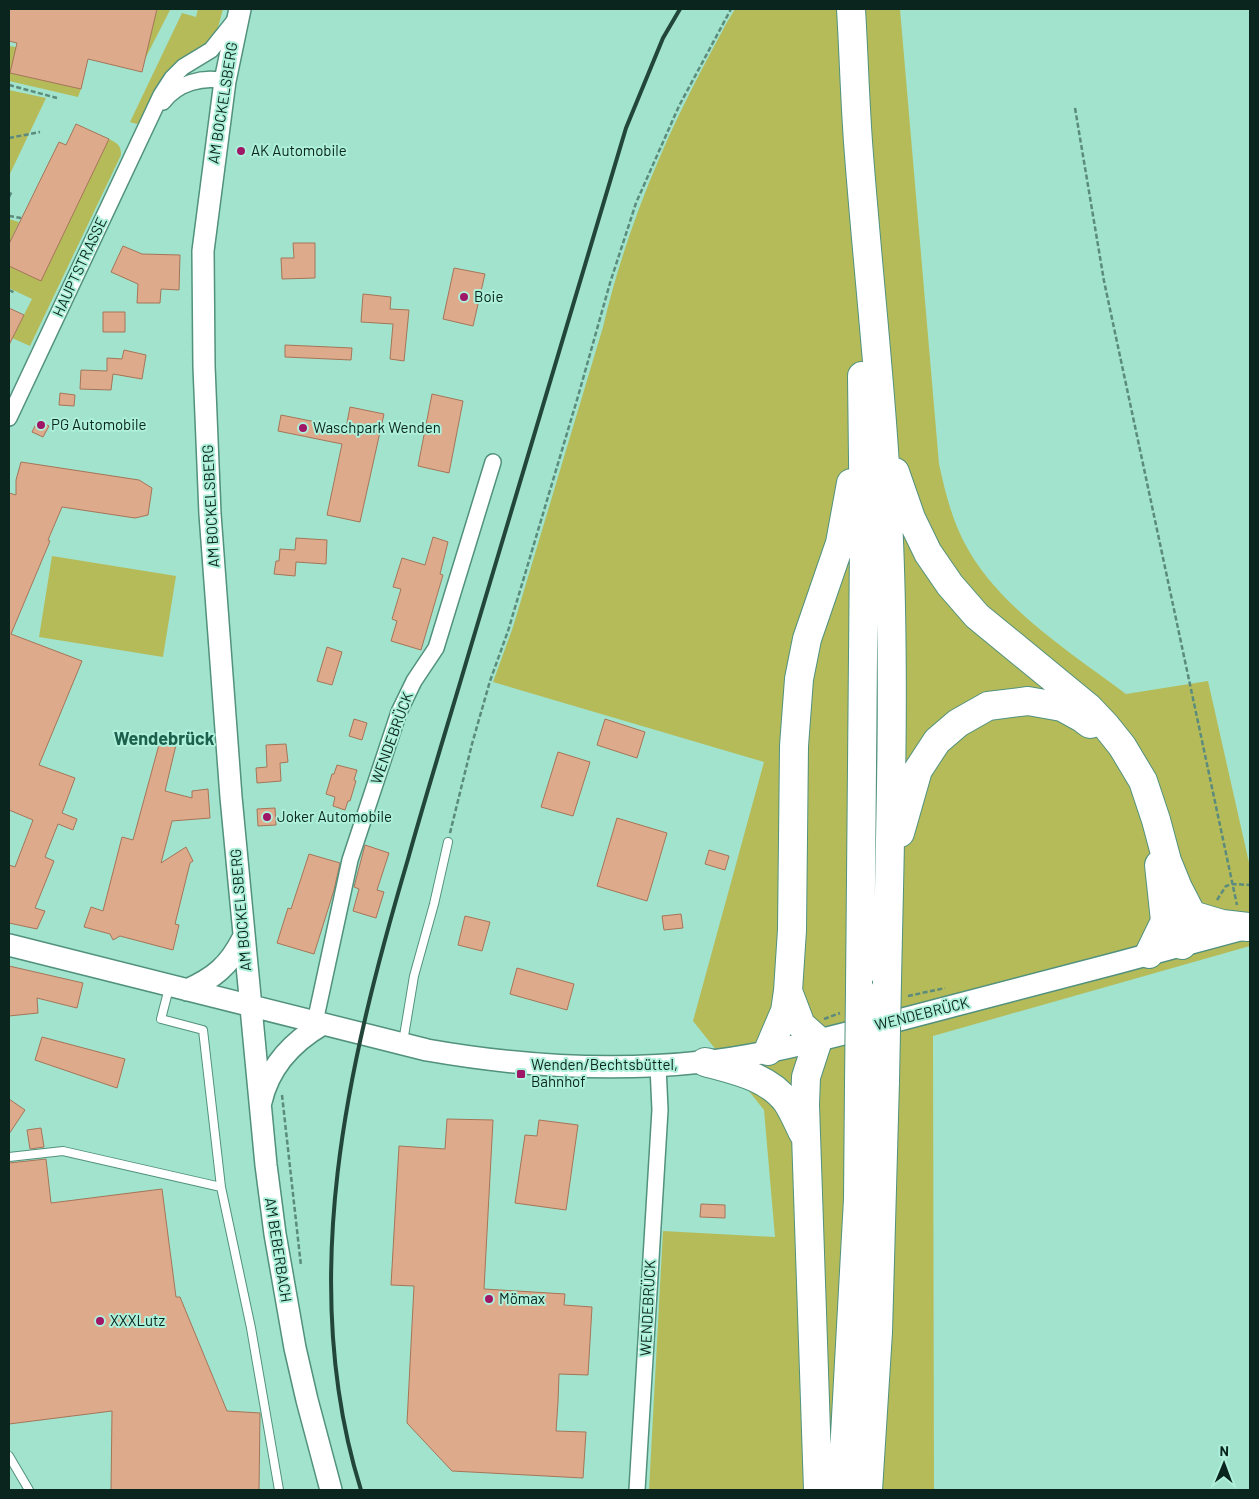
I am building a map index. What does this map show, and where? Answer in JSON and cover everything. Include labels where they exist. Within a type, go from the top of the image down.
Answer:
[{"type":"highway","points":[[842,1490],[858,1199],[872,1083],[897,988],[889,876],[892,713],[891,603],[873,424],[851,9]]},
{"type":"highway","points":[[868,1490],[878,1332],[872,1083],[860,990],[864,543],[873,424]]},
{"type":"highway","points":[[873,424],[911,518],[928,554],[950,586],[977,616],[1088,707],[1122,746],[1143,781],[1167,861],[1192,915],[1182,945]]},
{"type":"highway","points":[[768,1051],[785,1011],[788,991],[792,930],[794,746],[799,679],[807,639],[840,543],[873,424]]},
{"type":"highway","points":[[889,876],[918,770],[937,742],[958,723],[988,706],[1028,701],[1062,707],[1082,718],[1100,732],[1116,751],[1134,783],[1149,822],[1158,863],[1164,921],[1149,954]]},
{"type":"highway","points":[[1192,915],[1222,924],[1249,927]]},
{"type":"highway","points":[[1164,921],[1182,945]]},
{"type":"highway","points":[[788,991],[810,1033],[806,1077],[805,1137],[818,1490]]},
{"type":"highway","points":[[705,1062],[766,1082],[786,1102],[805,1137]]},
{"type":"main road","name":"AM BOCKELSBERG","points":[[239,12],[225,81],[203,251],[204,366],[210,514],[249,1006]]},
{"type":"main road","name":"WENDEBRÜCK","points":[[9,944],[402,1045],[478,1059],[522,1064],[658,1066],[705,1062],[768,1051],[810,1033],[1149,954],[1249,927]]},
{"type":"main road","points":[[178,988],[206,982],[221,971],[236,952],[243,938]]},
{"type":"main road","name":"AM BEBERBACH","points":[[249,1006],[275,1234],[288,1312],[307,1400],[331,1490]]},
{"type":"main road","points":[[260,1109],[269,1078],[284,1054],[295,1042],[319,1023]]},
{"type":"street","name":"HAUPTSTRASSE","points":[[9,418],[162,95],[172,78],[183,67],[211,50],[239,12]]},
{"type":"street","name":"HAUPTSTRASSE","points":[[152,117],[168,95],[193,82],[204,79],[225,81]]},
{"type":"street","name":"WENDEBRÜCK","points":[[319,1023],[350,860],[399,712],[414,681],[436,648],[493,462]]},
{"type":"street","name":"WENDEBRÜCK","points":[[637,1490],[660,1110],[658,1066]]},
{"type":"lane","points":[[402,1045],[414,976],[434,904],[448,842]]},
{"type":"lane","points":[[178,988],[161,1018],[203,1030],[221,1186],[251,1328],[279,1490]]},
{"type":"lane","points":[[9,1157],[63,1151],[221,1186]]},
{"type":"lane","points":[[9,1456],[29,1490]]},
{"type":"path","points":[[448,842],[472,744],[490,681],[508,631],[610,283],[636,203],[679,106],[731,9]]},
{"type":"path","points":[[9,85],[57,98]]},
{"type":"path","points":[[1075,108],[1104,281],[1234,884]]},
{"type":"path","points":[[9,138],[40,132]]},
{"type":"path","points":[[9,197],[12,191]]},
{"type":"path","points":[[9,216],[21,218]]},
{"type":"path","points":[[9,290],[15,293]]},
{"type":"path","points":[[1192,915],[1211,909],[1226,886],[1250,884]]},
{"type":"path","points":[[897,988],[946,988]]},
{"type":"path","points":[[810,1033],[841,1012]]},
{"type":"path","points":[[282,1094],[301,1271]]},
{"type":"green space","points":[[157,9],[170,10],[144,61]]},
{"type":"green space","points":[[198,9],[223,9],[216,35],[144,119],[137,124],[130,122],[182,13],[196,17]]},
{"type":"green space","points":[[735,9],[900,9],[939,464],[955,522],[977,564],[994,586],[1058,644],[1126,694],[1208,681],[1250,867],[1250,946],[933,1036],[934,1490],[649,1490],[663,1231],[775,1237],[764,1110],[693,1021],[764,762],[493,682],[513,627],[632,227],[671,131]]},
{"type":"green space","points":[[9,46],[16,47],[81,89],[78,97],[9,81]]},
{"type":"green space","points":[[9,90],[46,98],[9,176]]},
{"type":"green space","points":[[109,139],[118,145],[121,155],[30,346],[12,338],[32,299],[9,288],[9,266],[41,280]]},
{"type":"green space","points":[[9,219],[19,222],[9,244]]},
{"type":"green space","points":[[52,556],[176,576],[163,657],[39,637]]},
{"type":"building","points":[[9,9],[157,9],[142,72],[88,59],[81,89],[10,73],[17,43],[9,41]]},
{"type":"building","points":[[76,124],[109,139],[41,281],[9,266],[9,244],[59,142],[66,145]]},
{"type":"building","points":[[293,243],[315,243],[315,278],[282,279],[281,258],[294,258]]},
{"type":"building","points":[[123,246],[142,254],[180,255],[179,290],[161,289],[160,303],[137,303],[138,284],[111,272]]},
{"type":"building","name":"Boie","points":[[454,268],[485,274],[473,326],[443,319]]},
{"type":"building","points":[[363,294],[391,297],[390,309],[409,310],[404,361],[390,359],[393,324],[361,322]]},
{"type":"building","points":[[9,308],[24,315],[9,345]]},
{"type":"building","points":[[103,312],[125,312],[125,332],[103,332]]},
{"type":"building","points":[[285,345],[352,348],[351,360],[285,357]]},
{"type":"building","points":[[124,350],[146,355],[142,379],[113,374],[111,390],[80,389],[81,370],[107,371],[107,358],[122,359]]},
{"type":"building","points":[[60,393],[75,395],[74,406],[59,405]]},
{"type":"building","points":[[432,394],[463,401],[449,473],[418,466]]},
{"type":"building","points":[[350,407],[384,414],[360,522],[327,515],[342,444],[278,431],[281,415],[346,428]]},
{"type":"building","points":[[38,420],[49,426],[43,437],[32,432]]},
{"type":"building","points":[[21,462],[139,480],[152,488],[148,515],[135,518],[62,507],[48,540],[50,541],[11,634],[82,661],[39,765],[75,778],[62,813],[77,819],[73,830],[58,824],[45,857],[54,861],[35,908],[45,911],[37,929],[9,923],[9,865],[15,867],[33,820],[9,810],[9,493],[16,495],[16,480]]},
{"type":"building","points":[[433,537],[448,542],[440,574],[443,575],[421,650],[391,641],[397,621],[392,619],[401,589],[393,587],[402,558],[425,565]]},
{"type":"building","points":[[296,538],[327,540],[326,564],[296,562],[295,576],[274,574],[276,561],[279,561],[280,549],[295,550]]},
{"type":"building","points":[[327,647],[342,652],[332,685],[317,681]]},
{"type":"building","points":[[354,719],[367,723],[362,740],[349,736]]},
{"type":"building","points":[[605,719],[645,732],[637,758],[597,745]]},
{"type":"building","points":[[160,741],[176,745],[165,791],[192,798],[192,791],[208,789],[210,818],[172,821],[161,863],[186,847],[193,861],[190,863],[175,924],[179,925],[173,950],[120,936],[113,940],[110,934],[84,927],[91,907],[103,911],[122,837],[133,840]]},
{"type":"building","points":[[286,744],[288,762],[280,763],[281,781],[257,783],[256,768],[267,767],[266,745]]},
{"type":"building","points":[[558,752],[590,762],[573,816],[541,807]]},
{"type":"building","points":[[337,765],[357,770],[350,801],[348,801],[345,810],[333,806],[335,797],[326,794]]},
{"type":"building","points":[[275,808],[276,825],[258,826],[257,809]]},
{"type":"building","points":[[617,818],[667,833],[647,901],[597,886]]},
{"type":"building","points":[[365,845],[389,853],[377,890],[384,892],[376,918],[353,911],[359,889],[354,887]]},
{"type":"building","points":[[709,850],[729,856],[725,870],[705,864]]},
{"type":"building","points":[[309,854],[340,863],[334,890],[314,954],[277,943],[288,908],[291,909]]},
{"type":"building","points":[[681,914],[683,928],[664,930],[662,916]]},
{"type":"building","points":[[465,916],[490,922],[482,951],[458,945]]},
{"type":"building","points":[[9,966],[83,983],[77,1008],[37,998],[38,1013],[9,1016]]},
{"type":"building","points":[[517,968],[574,984],[567,1010],[510,994]]},
{"type":"building","points":[[42,1037],[125,1059],[117,1088],[35,1060]]},
{"type":"building","points":[[9,1099],[25,1110],[9,1134]]},
{"type":"building","name":"Mömax","points":[[447,1119],[493,1120],[484,1289],[565,1294],[564,1305],[592,1307],[588,1375],[559,1374],[556,1431],[586,1432],[583,1478],[452,1471],[407,1423],[414,1286],[391,1285],[399,1146],[445,1149]]},
{"type":"building","points":[[539,1120],[578,1125],[566,1210],[515,1203],[525,1135],[537,1136]]},
{"type":"building","points":[[41,1128],[44,1147],[30,1149],[27,1130]]},
{"type":"building","name":"XXXLutz","points":[[46,1159],[51,1203],[162,1189],[176,1297],[180,1297],[227,1411],[260,1413],[259,1490],[111,1490],[112,1411],[9,1424],[9,1163]]},
{"type":"building","points":[[701,1204],[725,1205],[725,1218],[700,1217]]},
{"type":"railway","points":[[361,1490],[342,1411],[332,1332],[331,1252],[338,1173],[350,1093],[366,1014],[386,936],[423,808],[626,128],[663,38],[680,9]]},
{"type":"place","name":"AK Automobile","points":[[241,151]]},
{"type":"place","name":"Boie","points":[[464,297]]},
{"type":"place","name":"PG Automobile","points":[[41,425]]},
{"type":"place","name":"Waschpark Wenden","points":[[303,428]]},
{"type":"place","name":"Joker Automobile","points":[[267,817]]},
{"type":"place","name":"Wenden/Bechtsbüttel, Bahnhof","points":[[521,1074]]},
{"type":"place","name":"Mömax","points":[[489,1299]]},
{"type":"place","name":"XXXLutz","points":[[100,1321]]},
{"type":"district","name":"Wendebrück","points":[[164,739]]}]
